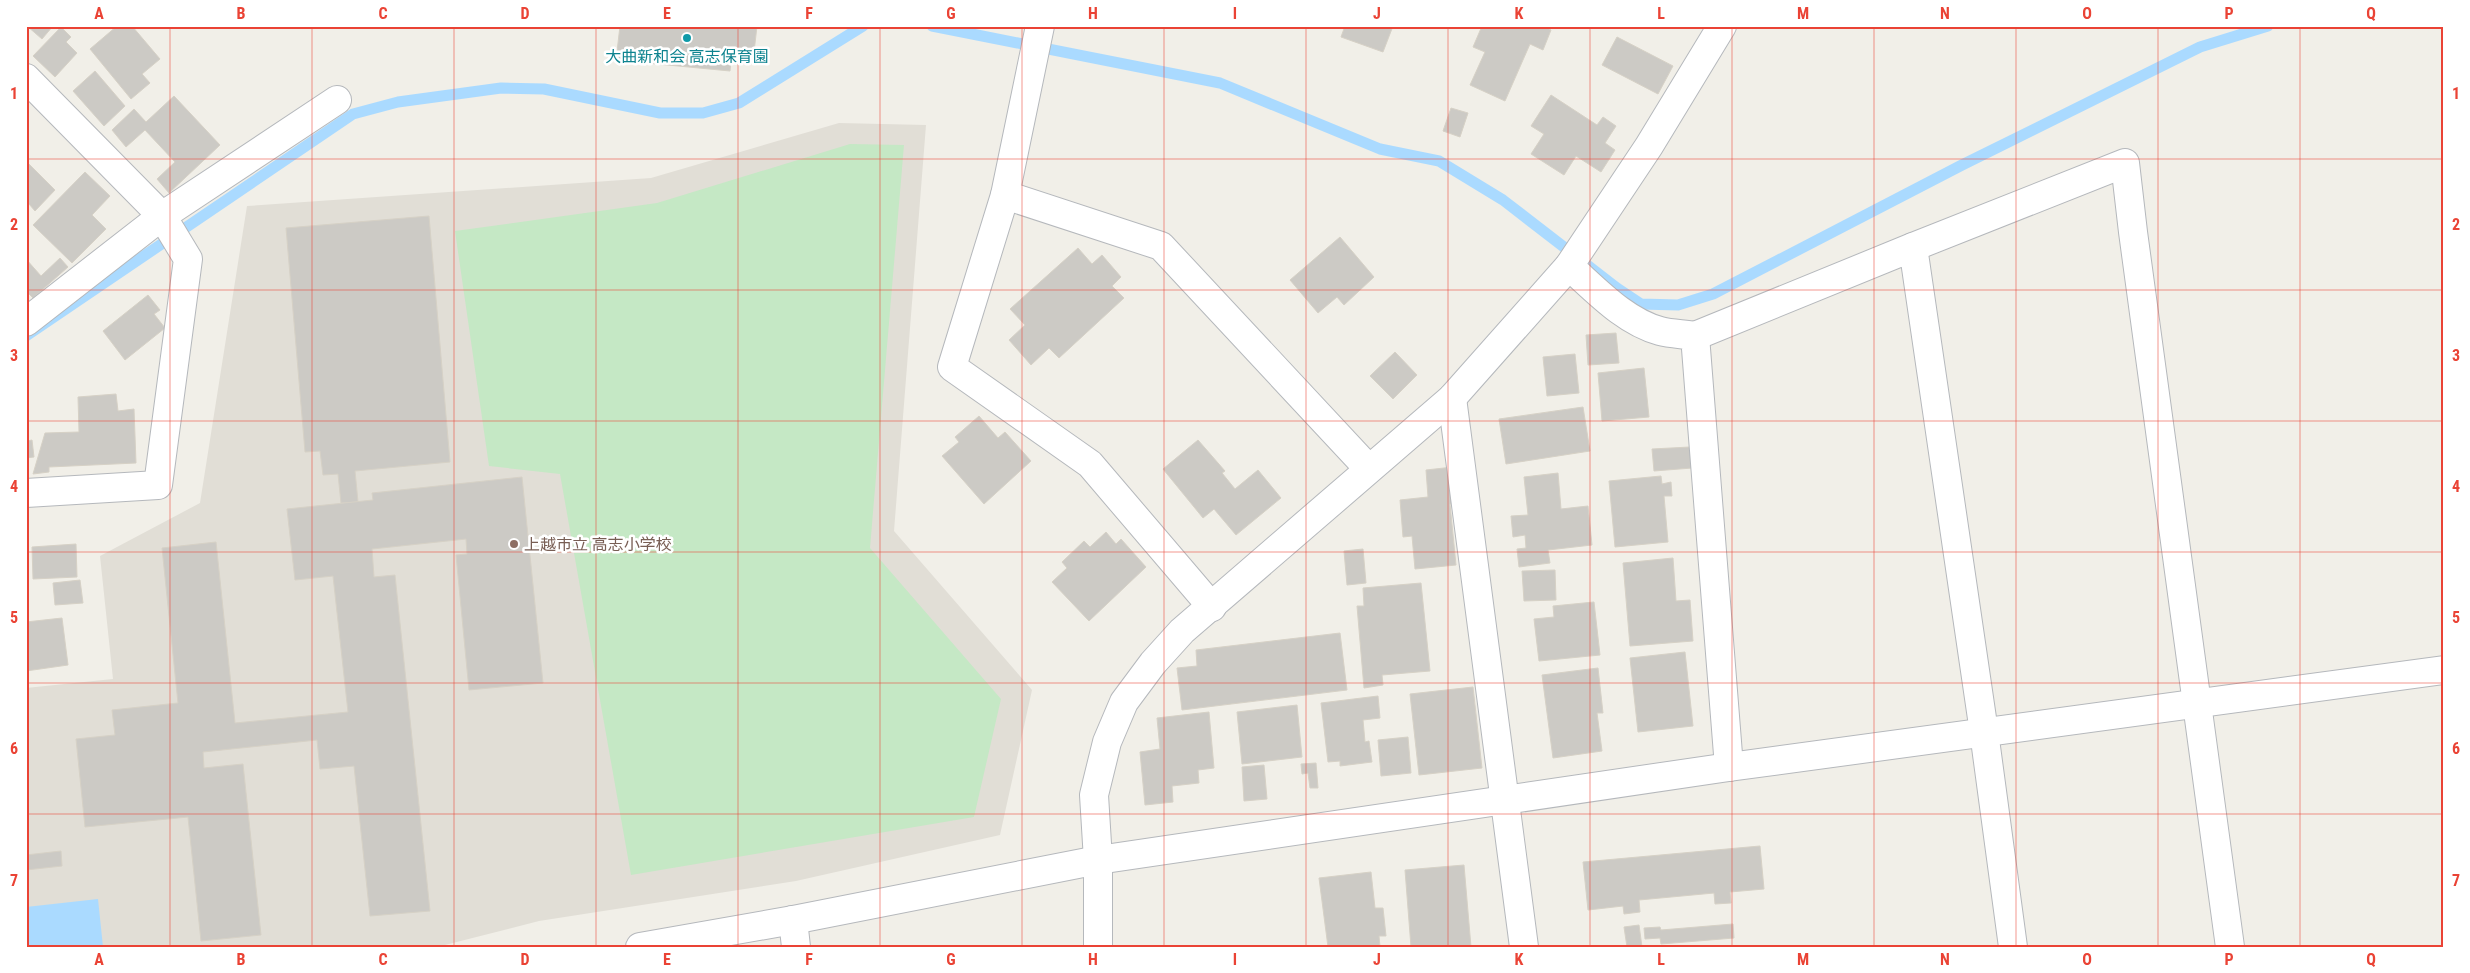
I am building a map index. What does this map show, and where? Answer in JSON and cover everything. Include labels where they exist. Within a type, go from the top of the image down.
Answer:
[{"type":"street","points":[[1040,26],[1006,194],[952,367],[1090,464],[1212,607]]},
{"type":"street","points":[[1098,947],[1098,860],[1094,795],[1107,742],[1124,702],[1153,663],[1176,638],[1368,468],[1452,398],[1571,263],[1649,146],[1722,26]]},
{"type":"street","points":[[26,78],[162,216],[188,259],[158,485],[26,493]]},
{"type":"street","points":[[26,322],[162,216],[337,100]]},
{"type":"street","points":[[1571,263],[1611,304],[1635,319],[1660,331],[1695,336],[2125,163],[2132,232],[2230,947]]},
{"type":"street","points":[[1006,194],[1161,246],[1368,468]]},
{"type":"street","points":[[1913,247],[1984,732],[2012,947]]},
{"type":"street","points":[[1695,336],[1729,767]]},
{"type":"street","points":[[1452,398],[1524,947]]},
{"type":"street","points":[[640,947],[793,920],[1098,860],[1729,767],[2444,670]]},
{"type":"street","points":[[793,920],[796,947]]},
{"type":"shaded area","name":"上越市立 高志小学校","points":[[839,123],[926,125],[894,531],[1032,690],[1000,835],[796,881],[539,921],[437,947],[26,947],[26,688],[113,679],[100,556],[200,503],[247,206],[651,178]]},
{"type":"green space","points":[[850,144],[904,145],[870,548],[1001,699],[974,817],[631,875],[560,474],[489,466],[455,231],[657,203]]},
{"type":"water","points":[[98,899],[103,947],[26,947],[26,907]]},
{"type":"building","points":[[27,26],[53,26],[42,39]]},
{"type":"building","points":[[117,26],[132,26],[160,59],[142,74],[150,83],[131,99],[90,49]]},
{"type":"building","name":"大曲新和会 高志保育園","points":[[620,26],[757,26],[754,52],[732,50],[730,71],[616,60]]},
{"type":"building","points":[[1345,26],[1393,26],[1383,52],[1341,37]]},
{"type":"building","points":[[1482,26],[1544,26],[1551,30],[1543,50],[1530,44],[1505,101],[1470,85],[1485,52],[1473,47]]},
{"type":"building","points":[[61,27],[71,37],[66,42],[77,53],[55,77],[33,56]]},
{"type":"building","points":[[1617,37],[1673,66],[1658,94],[1602,65]]},
{"type":"building","points":[[95,71],[125,106],[104,126],[73,91]]},
{"type":"building","points":[[1551,95],[1597,125],[1603,117],[1616,126],[1605,143],[1615,150],[1601,172],[1576,156],[1564,175],[1531,154],[1544,134],[1531,126]]},
{"type":"building","points":[[174,96],[220,145],[169,193],[157,179],[175,162],[145,130],[126,147],[112,130],[134,109],[146,122]]},
{"type":"building","points":[[1451,108],[1468,113],[1460,137],[1443,131]]},
{"type":"building","points":[[26,161],[55,190],[35,211],[29,204],[26,207]]},
{"type":"building","points":[[85,172],[110,196],[92,215],[106,229],[72,263],[33,225]]},
{"type":"building","points":[[429,216],[450,462],[355,471],[358,502],[341,503],[338,474],[323,475],[320,451],[305,452],[286,228]]},
{"type":"building","points":[[1340,237],[1374,277],[1344,305],[1337,297],[1318,313],[1290,280]]},
{"type":"building","points":[[1078,248],[1092,264],[1102,255],[1121,277],[1112,286],[1124,298],[1059,358],[1049,348],[1031,365],[1009,340],[1025,325],[1010,309]]},
{"type":"building","points":[[60,258],[68,267],[33,298],[26,291],[26,259],[41,276]]},
{"type":"building","points":[[148,295],[160,310],[154,314],[165,328],[125,360],[103,331]]},
{"type":"building","points":[[1616,333],[1619,363],[1588,365],[1586,335]]},
{"type":"building","points":[[1395,352],[1417,375],[1393,399],[1370,376]]},
{"type":"building","points":[[1575,354],[1579,393],[1547,396],[1543,357]]},
{"type":"building","points":[[1644,368],[1649,417],[1602,421],[1598,373]]},
{"type":"building","points":[[116,394],[118,411],[134,409],[136,463],[49,467],[49,472],[33,474],[45,433],[79,432],[78,397]]},
{"type":"building","points":[[1583,407],[1590,451],[1506,464],[1499,419]]},
{"type":"building","points":[[979,416],[998,438],[1005,432],[1031,461],[984,504],[942,456],[959,442],[955,437]]},
{"type":"building","points":[[26,435],[27,441],[32,440],[34,457],[26,458]]},
{"type":"building","points":[[1198,440],[1225,471],[1222,473],[1235,489],[1258,470],[1281,498],[1236,535],[1214,509],[1203,518],[1163,469]]},
{"type":"building","points":[[1690,447],[1692,468],[1654,471],[1652,449]]},
{"type":"building","points":[[1453,467],[1457,504],[1450,504],[1456,565],[1415,569],[1412,536],[1403,537],[1400,500],[1428,497],[1426,470]]},
{"type":"building","points":[[1558,473],[1561,509],[1588,506],[1592,545],[1548,550],[1550,563],[1519,567],[1517,549],[1526,548],[1525,535],[1513,537],[1511,516],[1528,515],[1524,477]]},
{"type":"building","points":[[1661,476],[1662,484],[1671,482],[1672,496],[1664,496],[1668,542],[1615,547],[1609,481]]},
{"type":"building","points":[[522,477],[543,683],[469,690],[456,555],[467,554],[466,539],[372,549],[374,577],[395,575],[430,911],[370,916],[354,766],[320,769],[317,740],[203,752],[204,768],[243,764],[261,935],[201,941],[188,817],[85,827],[76,739],[115,735],[112,710],[178,703],[162,548],[216,542],[235,723],[348,712],[333,576],[295,580],[287,509],[373,500],[372,493]]},
{"type":"building","points":[[1106,532],[1116,544],[1121,539],[1146,567],[1089,621],[1052,582],[1067,568],[1062,562],[1084,541],[1090,547]]},
{"type":"building","points":[[76,544],[77,577],[33,579],[32,547]]},
{"type":"building","points":[[1363,549],[1366,583],[1347,585],[1344,551]]},
{"type":"building","points":[[1673,558],[1676,601],[1690,600],[1693,641],[1630,646],[1623,563]]},
{"type":"building","points":[[1555,570],[1556,600],[1524,601],[1522,571]]},
{"type":"building","points":[[80,580],[83,603],[55,605],[53,583]]},
{"type":"building","points":[[1421,583],[1430,671],[1382,675],[1383,685],[1364,688],[1357,606],[1364,606],[1363,588]]},
{"type":"building","points":[[1594,602],[1600,655],[1539,661],[1534,619],[1554,617],[1553,606]]},
{"type":"building","points":[[62,618],[68,665],[26,671],[26,622]]},
{"type":"building","points":[[1340,633],[1347,690],[1182,710],[1177,668],[1197,666],[1196,650]]},
{"type":"building","points":[[1685,652],[1693,726],[1638,732],[1630,658]]},
{"type":"building","points":[[1598,668],[1603,713],[1597,713],[1602,751],[1553,758],[1542,675]]},
{"type":"building","points":[[1473,687],[1482,768],[1419,775],[1410,694]]},
{"type":"building","points":[[1378,696],[1380,718],[1363,720],[1365,742],[1369,741],[1372,762],[1340,766],[1340,761],[1328,762],[1321,703]]},
{"type":"building","points":[[1297,705],[1302,757],[1242,764],[1237,712]]},
{"type":"building","points":[[1209,712],[1214,768],[1198,770],[1199,783],[1172,786],[1173,802],[1145,805],[1140,752],[1160,749],[1157,718]]},
{"type":"building","points":[[1408,737],[1411,773],[1381,776],[1378,740]]},
{"type":"building","points":[[1316,763],[1318,788],[1310,788],[1308,773],[1302,774],[1301,764]]},
{"type":"building","points":[[1264,765],[1267,799],[1244,801],[1242,767]]},
{"type":"building","points":[[1760,846],[1764,889],[1730,892],[1731,903],[1715,904],[1714,893],[1639,900],[1640,912],[1624,914],[1623,906],[1588,910],[1583,862]]},
{"type":"building","points":[[61,851],[62,866],[26,870],[26,855]]},
{"type":"building","points":[[1464,865],[1471,947],[1411,947],[1405,870]]},
{"type":"building","points":[[1371,872],[1375,908],[1383,908],[1386,936],[1379,936],[1380,947],[1328,947],[1319,878]]},
{"type":"building","points":[[1733,924],[1734,938],[1661,944],[1660,938],[1645,939],[1644,928],[1660,927],[1661,930]]},
{"type":"building","points":[[1639,925],[1642,947],[1627,947],[1624,927]]},
{"type":"waterway","points":[[26,336],[353,114],[398,102],[501,88],[544,89],[660,113],[703,113],[739,103],[863,26]]},
{"type":"waterway","points":[[932,26],[1220,83],[1380,149],[1439,161],[1503,200],[1617,288],[1641,304],[1678,305],[1713,294],[1962,165],[2200,47],[2268,26]]},
{"type":"place","name":"大曲新和会 高志保育園","points":[[687,38]]},
{"type":"place","name":"上越市立 高志小学校","points":[[514,544]]}]
